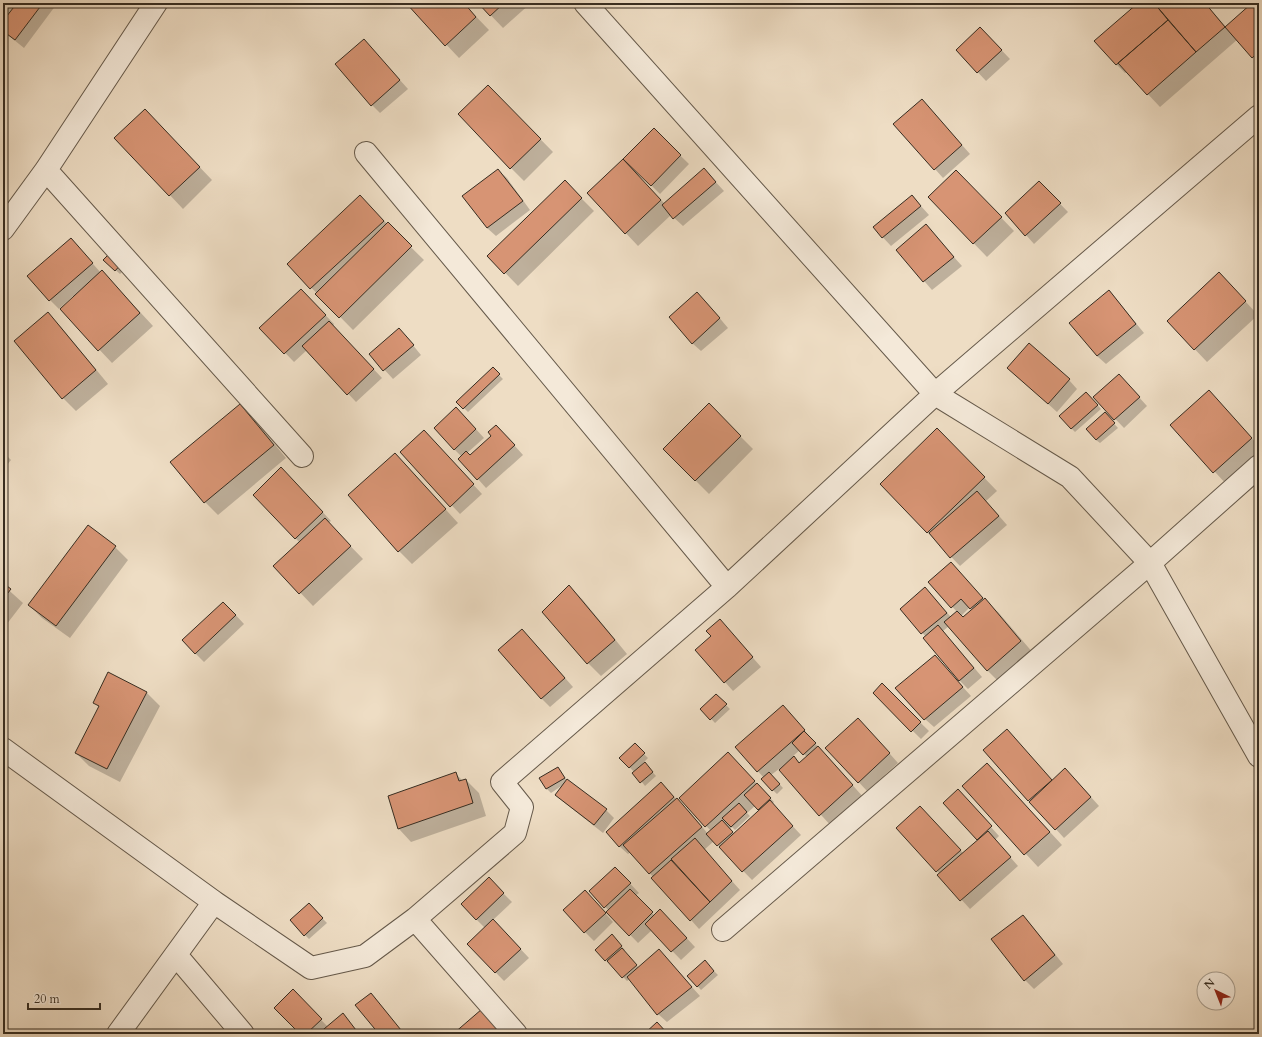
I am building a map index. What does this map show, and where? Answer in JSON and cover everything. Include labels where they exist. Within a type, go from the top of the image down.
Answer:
[{"type":"street","points":[[3,229],[46,170],[156,3]]},
{"type":"street","points":[[585,3],[935,394],[1070,478],[1150,563],[1259,756]]},
{"type":"street","points":[[3,749],[214,902],[311,968],[365,956],[415,919],[515,833],[522,807],[502,782],[727,587],[935,394],[1259,116]]},
{"type":"street","points":[[366,153],[727,587]]},
{"type":"street","points":[[46,170],[302,456]]},
{"type":"street","points":[[723,930],[1150,563],[1259,466]]},
{"type":"street","points":[[118,1034],[214,902]]},
{"type":"street","points":[[415,919],[516,1034]]},
{"type":"street","points":[[176,955],[244,1034]]},
{"type":"building","points":[[17,3],[43,3],[15,40],[3,31],[3,21]]},
{"type":"building","points":[[406,3],[464,3],[476,17],[445,46]]},
{"type":"building","points":[[478,3],[504,3],[490,16]]},
{"type":"building","points":[[1138,3],[1154,3],[1168,20],[1116,65],[1094,41]]},
{"type":"building","points":[[1154,3],[1205,3],[1225,27],[1196,52]]},
{"type":"building","points":[[1252,3],[1259,3],[1259,52],[1252,58],[1225,27]]},
{"type":"building","points":[[1168,20],[1196,52],[1147,95],[1118,63]]},
{"type":"building","points":[[980,27],[1002,50],[977,73],[956,50]]},
{"type":"building","points":[[364,39],[400,80],[371,106],[335,64]]},
{"type":"building","points":[[488,85],[541,139],[510,169],[458,114]]},
{"type":"building","points":[[922,99],[962,145],[934,170],[893,124]]},
{"type":"building","points":[[145,109],[200,167],[169,196],[114,138]]},
{"type":"building","points":[[654,128],[681,155],[651,186],[623,159]]},
{"type":"building","points":[[623,159],[661,200],[625,234],[587,193]]},
{"type":"building","points":[[704,168],[716,182],[673,219],[662,205]]},
{"type":"building","points":[[498,169],[523,201],[487,228],[462,196]]},
{"type":"building","points":[[956,170],[1002,217],[973,244],[928,197]]},
{"type":"building","points":[[565,180],[582,198],[504,274],[487,256]]},
{"type":"building","points":[[1039,181],[1061,203],[1025,236],[1005,213]]},
{"type":"building","points":[[360,195],[384,221],[310,289],[287,264]]},
{"type":"building","points":[[912,195],[921,206],[882,238],[873,227]]},
{"type":"building","points":[[388,222],[412,246],[339,318],[315,294]]},
{"type":"building","points":[[926,224],[954,257],[923,282],[896,250]]},
{"type":"building","points":[[71,238],[93,263],[49,301],[27,276]]},
{"type":"building","points":[[111,252],[122,263],[115,271],[103,260]]},
{"type":"building","points":[[102,270],[140,313],[98,351],[60,309]]},
{"type":"building","points":[[1219,272],[1246,301],[1194,350],[1167,321]]},
{"type":"building","points":[[301,289],[326,315],[284,354],[259,328]]},
{"type":"building","points":[[1109,290],[1136,324],[1097,356],[1069,323]]},
{"type":"building","points":[[697,292],[720,318],[692,344],[669,317]]},
{"type":"building","points":[[48,312],[96,370],[62,399],[14,341]]},
{"type":"building","points":[[329,321],[374,369],[347,395],[302,346]]},
{"type":"building","points":[[399,328],[414,345],[383,371],[369,354]]},
{"type":"building","points":[[1029,343],[1070,379],[1048,404],[1007,368]]},
{"type":"building","points":[[493,367],[500,374],[463,409],[456,402]]},
{"type":"building","points":[[1119,374],[1140,397],[1114,420],[1093,397]]},
{"type":"building","points":[[1209,390],[1252,438],[1213,473],[1170,425]]},
{"type":"building","points":[[1086,392],[1098,405],[1071,429],[1059,416]]},
{"type":"building","points":[[709,403],[741,436],[695,481],[663,449]]},
{"type":"building","points":[[240,404],[274,445],[204,503],[170,462]]},
{"type":"building","points":[[456,407],[476,429],[454,450],[434,428]]},
{"type":"building","points":[[1105,412],[1115,423],[1096,440],[1086,429]]},
{"type":"building","points":[[496,425],[515,445],[477,480],[458,459],[466,451],[470,455],[491,436],[488,432]]},
{"type":"building","points":[[937,428],[985,477],[927,533],[880,484]]},
{"type":"building","points":[[424,430],[474,484],[450,507],[400,452]]},
{"type":"building","points":[[395,453],[446,509],[398,552],[348,495]]},
{"type":"building","points":[[281,467],[323,512],[295,539],[253,495]]},
{"type":"building","points":[[977,491],[999,516],[950,558],[929,533]]},
{"type":"building","points":[[325,518],[351,546],[299,594],[273,566]]},
{"type":"building","points":[[88,525],[116,546],[56,626],[28,605]]},
{"type":"building","points":[[951,562],[983,598],[970,609],[961,599],[951,608],[928,582]]},
{"type":"building","points":[[3,583],[11,589],[3,599]]},
{"type":"building","points":[[569,585],[615,640],[587,664],[542,612]]},
{"type":"building","points":[[925,587],[947,613],[921,634],[900,609]]},
{"type":"building","points":[[985,598],[1021,641],[987,671],[944,622],[957,611],[963,617]]},
{"type":"building","points":[[223,602],[236,615],[195,654],[182,640]]},
{"type":"building","points":[[720,619],[753,657],[724,683],[695,650],[711,636],[706,631]]},
{"type":"building","points":[[938,625],[974,668],[959,681],[923,638]]},
{"type":"building","points":[[522,629],[565,678],[541,699],[498,650]]},
{"type":"building","points":[[935,655],[963,687],[924,720],[895,688]]},
{"type":"building","points":[[108,672],[147,692],[107,769],[75,753],[99,706],[93,703]]},
{"type":"building","points":[[882,683],[921,722],[911,732],[873,693]]},
{"type":"building","points":[[716,694],[727,704],[710,720],[700,709]]},
{"type":"building","points":[[783,705],[805,730],[757,772],[735,747]]},
{"type":"building","points":[[858,718],[890,753],[858,783],[825,748]]},
{"type":"building","points":[[1007,729],[1052,780],[1028,801],[983,750]]},
{"type":"building","points":[[804,731],[816,743],[803,755],[792,743]]},
{"type":"building","points":[[635,743],[645,753],[629,768],[619,758]]},
{"type":"building","points":[[818,746],[853,785],[819,816],[779,770],[794,756],[799,763]]},
{"type":"building","points":[[728,752],[755,781],[705,827],[679,798]]},
{"type":"building","points":[[645,762],[653,772],[640,783],[632,773]]},
{"type":"building","points":[[987,763],[1050,832],[1024,855],[962,786]]},
{"type":"building","points":[[558,767],[565,778],[546,789],[539,778]]},
{"type":"building","points":[[1065,768],[1091,797],[1055,830],[1029,802]]},
{"type":"building","points":[[456,772],[459,781],[466,779],[473,803],[398,829],[388,796]]},
{"type":"building","points":[[769,772],[780,784],[772,791],[761,779]]},
{"type":"building","points":[[567,779],[607,809],[594,825],[555,795]]},
{"type":"building","points":[[661,782],[674,797],[619,847],[606,832]]},
{"type":"building","points":[[757,783],[771,798],[758,810],[744,795]]},
{"type":"building","points":[[958,789],[992,826],[977,840],[943,803]]},
{"type":"building","points":[[677,798],[702,827],[649,874],[623,845]]},
{"type":"building","points":[[770,800],[793,826],[742,872],[719,847]]},
{"type":"building","points":[[739,803],[747,812],[731,827],[722,818]]},
{"type":"building","points":[[920,806],[961,850],[936,872],[896,828]]},
{"type":"building","points":[[722,820],[733,832],[717,846],[706,834]]},
{"type":"building","points":[[988,831],[1011,857],[960,901],[937,875]]},
{"type":"building","points":[[695,838],[732,881],[710,902],[671,859]]},
{"type":"building","points":[[671,860],[710,902],[690,921],[651,878]]},
{"type":"building","points":[[615,867],[631,883],[604,908],[589,891]]},
{"type":"building","points":[[489,877],[504,893],[476,920],[461,904]]},
{"type":"building","points":[[630,889],[653,912],[629,936],[606,912]]},
{"type":"building","points":[[585,890],[606,913],[584,933],[563,910]]},
{"type":"building","points":[[309,903],[323,918],[304,936],[290,920]]},
{"type":"building","points":[[660,909],[687,938],[671,952],[645,924]]},
{"type":"building","points":[[1023,915],[1055,955],[1024,981],[991,939]]},
{"type":"building","points":[[493,919],[521,949],[495,973],[467,944]]},
{"type":"building","points":[[612,934],[622,946],[605,961],[595,950]]},
{"type":"building","points":[[622,948],[637,965],[622,978],[607,961]]},
{"type":"building","points":[[659,949],[692,987],[657,1015],[627,977]]},
{"type":"building","points":[[705,960],[714,971],[697,987],[687,976]]},
{"type":"building","points":[[293,989],[322,1019],[306,1034],[300,1034],[274,1008]]},
{"type":"building","points":[[371,993],[401,1030],[396,1034],[379,1034],[355,1005]]},
{"type":"building","points":[[482,1009],[503,1034],[453,1034]]},
{"type":"building","points":[[343,1013],[359,1034],[318,1034]]},
{"type":"building","points":[[657,1022],[668,1034],[644,1034]]}]
